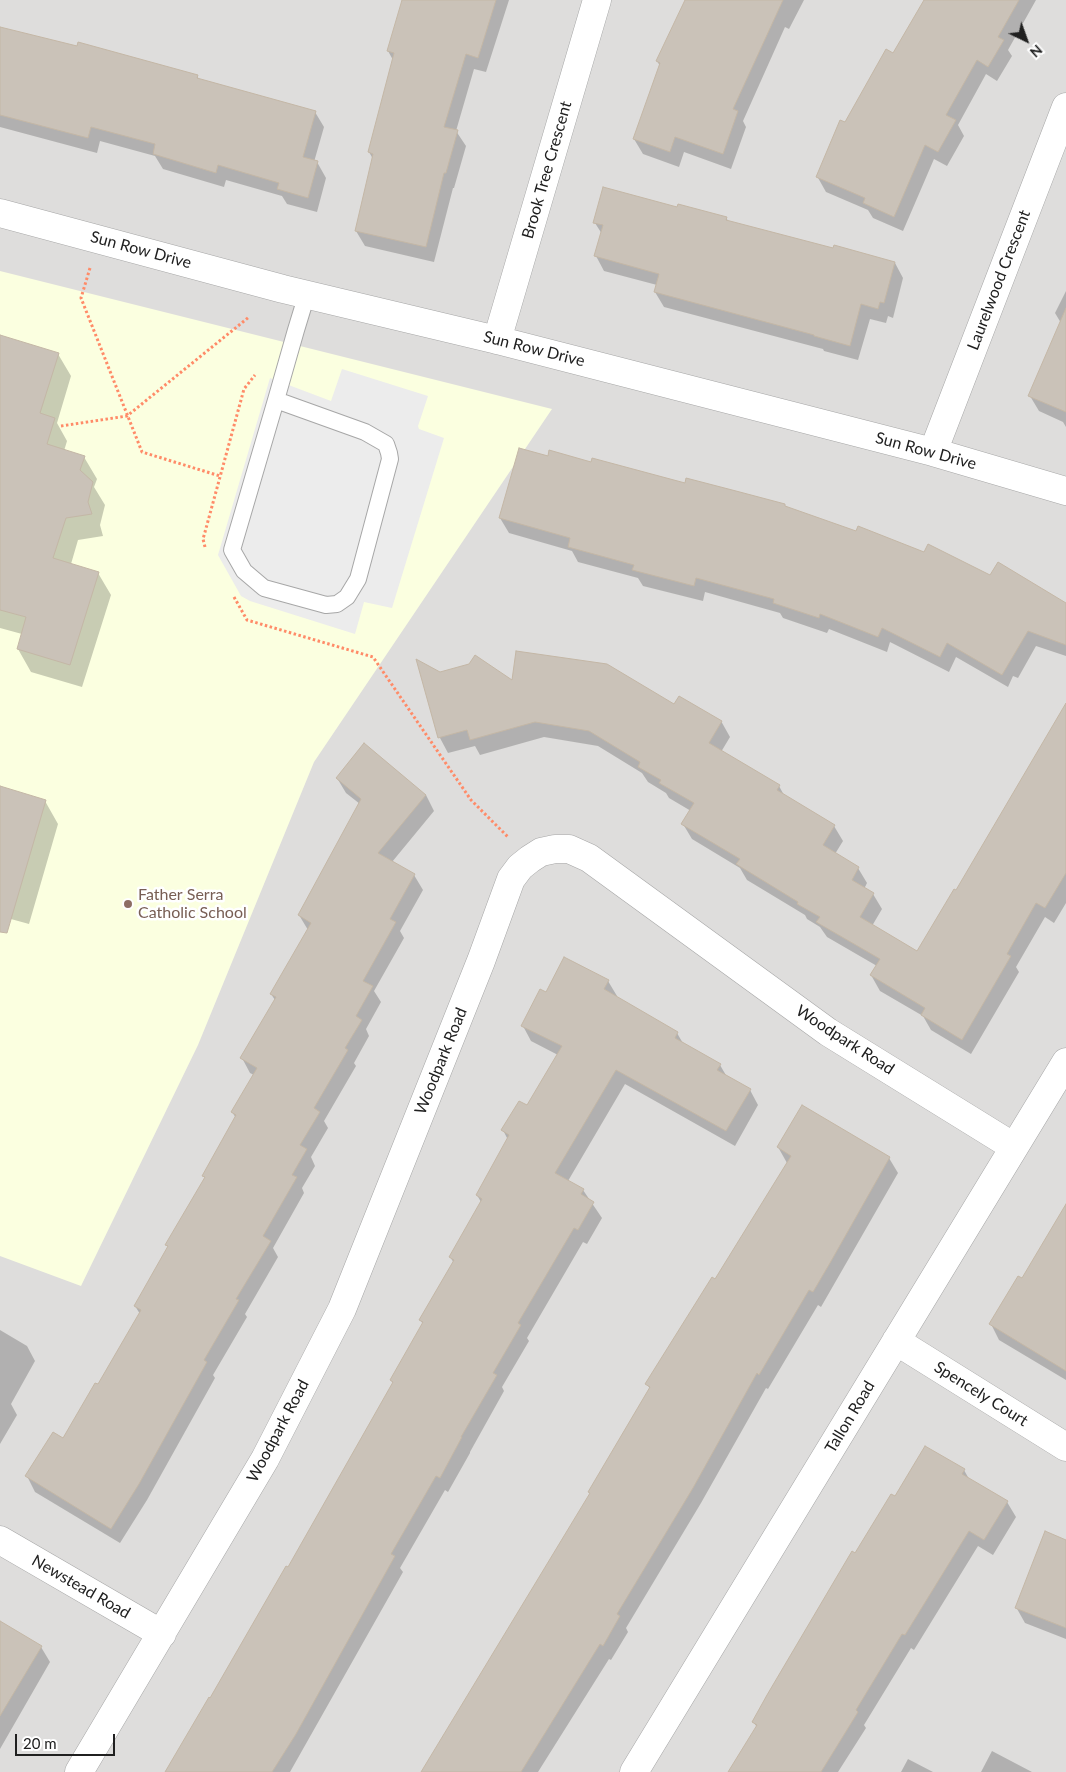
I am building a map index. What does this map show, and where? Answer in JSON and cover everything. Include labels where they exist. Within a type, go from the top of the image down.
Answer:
[{"type":"street","name":"Brook Tree Crescent","points":[[496,340],[597,0]]},
{"type":"street","name":"Laurelwood Crescent","points":[[933,452],[1066,107]]},
{"type":"street","name":"Sun Row Drive","points":[[0,213],[307,294],[496,340],[933,452],[1066,491]]},
{"type":"street","name":"Woodpark Road","points":[[79,1772],[265,1459],[342,1310],[477,970],[511,879],[520,867],[541,852],[555,849],[569,850],[589,858],[828,1032],[1014,1147]]},
{"type":"street","name":"Tallon Road","points":[[634,1772],[1066,1062]]},
{"type":"street","name":"Spencely Court","points":[[896,1341],[1066,1446]]},
{"type":"street","name":"Newstead Road","points":[[0,1540],[162,1634]]},
{"type":"lane","points":[[276,400],[365,432],[386,444],[389,453],[390,459],[358,579],[347,597],[338,604],[326,605],[264,588],[244,571],[232,550],[307,294]]},
{"type":"path","points":[[98,239],[81,298],[142,452],[220,476]]},
{"type":"path","points":[[61,426],[127,416],[249,317]]},
{"type":"shaded area","points":[[0,0],[1066,0],[1066,1772],[0,1772]]},
{"type":"shaded area","name":"Father Serra Catholic School","points":[[0,271],[552,409],[314,762],[198,1045],[81,1286],[0,1256]]},
{"type":"shaded area","points":[[342,369],[428,396],[418,426],[419,429],[444,438],[392,608],[364,602],[355,634],[250,601],[241,596],[218,555],[270,378],[331,401]]},
{"type":"building","points":[[402,0],[496,0],[478,58],[466,54],[444,127],[458,130],[446,173],[444,173],[426,247],[355,231],[373,154],[368,152],[394,53],[387,51]]},
{"type":"building","points":[[685,0],[783,0],[733,109],[738,111],[723,154],[675,137],[670,152],[633,139],[660,63],[656,61]]},
{"type":"building","points":[[924,0],[1019,0],[998,37],[1004,40],[988,67],[977,60],[946,115],[956,120],[938,152],[925,145],[894,217],[863,203],[865,198],[816,177],[840,120],[845,122],[886,49],[893,53]]},
{"type":"building","points":[[0,27],[77,46],[78,42],[198,75],[197,78],[316,111],[303,157],[318,161],[308,198],[277,189],[279,183],[218,165],[216,173],[153,154],[155,144],[91,127],[88,138],[0,115]]},
{"type":"building","points":[[603,187],[677,207],[678,204],[727,217],[726,220],[833,248],[834,245],[895,262],[884,303],[880,302],[878,309],[861,304],[850,346],[654,292],[659,274],[594,256],[603,225],[593,223]]},
{"type":"building","points":[[1066,308],[1066,412],[1028,396]]},
{"type":"building","points":[[0,335],[59,353],[40,413],[55,418],[47,444],[85,456],[80,470],[93,482],[88,502],[92,514],[66,518],[53,558],[99,572],[70,665],[17,649],[26,617],[0,610]]},
{"type":"building","points":[[519,448],[548,456],[549,450],[591,462],[592,458],[685,483],[686,478],[785,504],[785,506],[856,531],[858,526],[924,552],[928,544],[990,575],[998,562],[1066,603],[1066,645],[1028,631],[1002,675],[947,643],[940,657],[882,628],[878,637],[820,614],[819,618],[773,603],[774,599],[696,578],[694,586],[632,570],[634,565],[568,547],[570,538],[499,518]]},
{"type":"building","points":[[516,651],[607,664],[674,704],[679,696],[722,721],[709,743],[780,785],[777,790],[835,825],[823,845],[859,867],[852,880],[874,893],[860,917],[917,951],[954,889],[956,890],[1066,703],[1066,873],[1045,908],[1036,903],[1007,954],[1011,956],[962,1040],[921,1015],[925,1008],[870,975],[880,959],[816,922],[820,917],[736,864],[740,859],[681,824],[694,803],[659,783],[661,780],[638,767],[640,762],[589,731],[535,722],[470,740],[467,730],[438,738],[416,659],[440,672],[469,664],[475,655],[512,680]]},
{"type":"building","points":[[364,743],[426,795],[378,853],[415,874],[390,919],[396,922],[363,981],[373,986],[356,1016],[362,1020],[345,1048],[348,1050],[314,1108],[320,1112],[300,1145],[307,1149],[292,1175],[297,1177],[263,1236],[271,1241],[236,1299],[239,1300],[204,1360],[207,1362],[139,1484],[111,1529],[25,1476],[53,1432],[63,1438],[95,1383],[98,1384],[141,1310],[134,1306],[168,1246],[165,1245],[205,1177],[202,1176],[236,1115],[231,1112],[257,1068],[240,1058],[276,997],[270,994],[311,923],[298,915],[361,799],[336,778]]},
{"type":"building","points":[[0,786],[46,800],[7,933],[0,932]]},
{"type":"building","points":[[564,957],[609,980],[604,989],[678,1032],[675,1038],[721,1064],[717,1070],[751,1089],[726,1131],[616,1070],[555,1173],[584,1189],[581,1194],[594,1202],[578,1230],[574,1228],[518,1323],[521,1325],[493,1373],[497,1375],[440,1478],[436,1476],[391,1554],[395,1556],[296,1734],[272,1772],[165,1772],[286,1566],[288,1567],[393,1382],[390,1380],[423,1322],[419,1320],[454,1260],[449,1257],[482,1199],[476,1195],[509,1135],[501,1130],[519,1101],[527,1105],[562,1046],[521,1026],[540,989],[546,992]]},
{"type":"building","points":[[802,1105],[890,1157],[830,1263],[813,1292],[809,1290],[759,1375],[757,1373],[693,1488],[617,1614],[620,1616],[603,1646],[600,1644],[521,1772],[421,1772],[590,1493],[588,1492],[650,1387],[645,1384],[712,1277],[715,1279],[791,1156],[777,1147]]},
{"type":"building","points":[[1066,1204],[1066,1371],[989,1324],[1018,1276],[1022,1278]]},
{"type":"building","points":[[925,1446],[965,1469],[962,1474],[1008,1501],[984,1540],[969,1531],[905,1635],[902,1634],[856,1710],[858,1712],[821,1772],[728,1772],[757,1725],[752,1722],[767,1695],[852,1551],[855,1553],[891,1494],[895,1496]]},
{"type":"building","points":[[1045,1531],[1066,1540],[1066,1628],[1015,1608]]},
{"type":"building","points":[[0,1621],[42,1646],[0,1716]]},
{"type":"place","name":"Father Serra Catholic School","points":[[128,904]]}]
